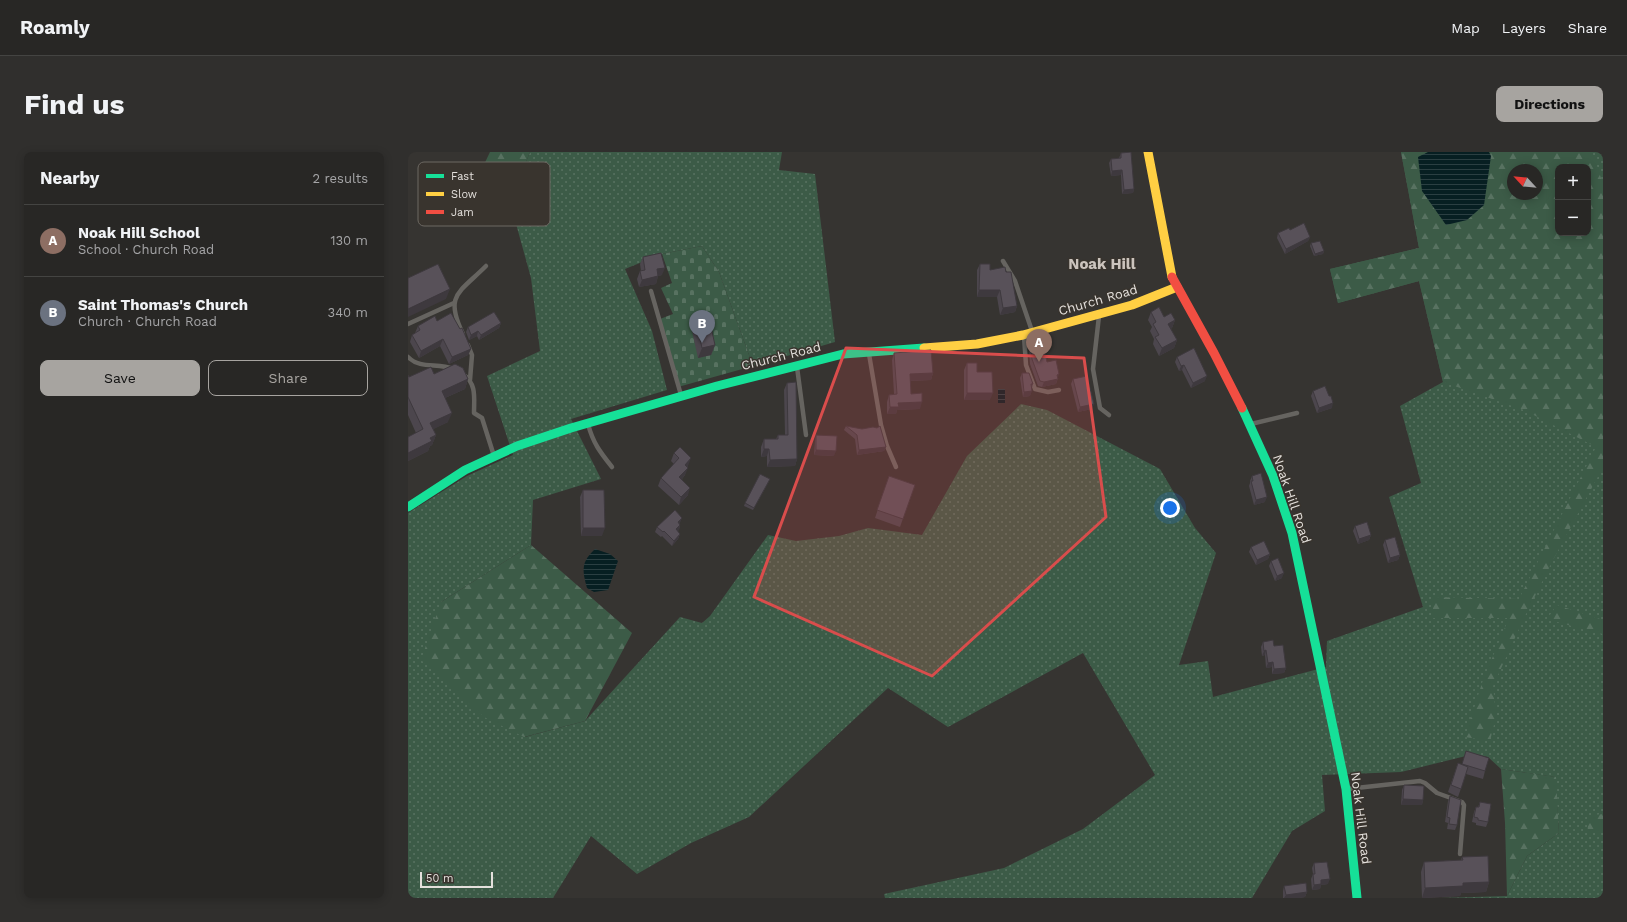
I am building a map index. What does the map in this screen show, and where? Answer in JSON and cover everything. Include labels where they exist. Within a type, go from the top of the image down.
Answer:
[{"type":"street","name":"Noak Hill Road","points":[[1148,152],[1170,275],[1214,353],[1250,424],[1273,476],[1292,533],[1346,789],[1357,898]]},
{"type":"street","name":"Church Road","points":[[408,507],[465,470],[494,456],[571,428],[682,396],[843,354],[977,344],[1028,334],[1152,298],[1177,287]]},
{"type":"lane","points":[[1003,261],[1015,281],[1028,334],[1026,365],[1035,389],[1048,392],[1060,390]]},
{"type":"lane","points":[[408,324],[454,303],[460,292],[486,266]]},
{"type":"lane","points":[[650,291],[682,396]]},
{"type":"lane","points":[[454,303],[457,321],[472,355],[470,380]]},
{"type":"lane","points":[[1099,314],[1093,369],[1094,380],[1100,408],[1109,415]]},
{"type":"lane","points":[[868,352],[881,425],[887,446],[896,467]]},
{"type":"lane","points":[[408,357],[416,363],[422,365],[445,366],[461,373],[470,380],[474,388],[474,413],[482,418],[494,456]]},
{"type":"lane","points":[[797,366],[806,434]]},
{"type":"lane","points":[[1250,424],[1297,413]]},
{"type":"lane","points":[[588,424],[595,445],[612,467]]},
{"type":"lane","points":[[1346,789],[1420,781],[1425,783],[1437,793],[1462,802],[1464,805],[1460,854]]},
{"type":"highlighted area","points":[[846,348],[1084,358],[1106,517],[932,676],[754,597]]},
{"type":"green space","points":[[490,152],[530,152],[526,162],[485,162]]},
{"type":"green space","points":[[530,152],[782,152],[779,170],[815,174],[835,342],[753,366],[719,272],[702,246],[662,254],[625,269],[652,331],[667,390],[571,419],[601,479],[533,500],[531,545],[441,602],[525,737],[585,721],[680,617],[702,623],[710,616],[768,535],[796,541],[839,536],[868,528],[922,535],[967,456],[1021,404],[1047,410],[1160,469],[1195,528],[1216,553],[1179,665],[1208,661],[1213,697],[1326,667],[1327,641],[1423,607],[1389,497],[1421,483],[1400,406],[1443,382],[1419,281],[1338,303],[1330,269],[1419,248],[1401,152],[1603,152],[1603,898],[1441,898],[1507,896],[1527,856],[1559,833],[1555,777],[1501,769],[1488,757],[1474,754],[1401,772],[1322,775],[1325,811],[1292,831],[1252,898],[885,898],[884,894],[1004,868],[1083,829],[1155,775],[1083,653],[948,727],[888,688],[749,817],[691,843],[637,874],[591,836],[553,898],[408,898],[408,513],[467,476],[513,455],[487,376],[540,351],[531,278],[517,226],[550,226],[550,162],[526,162]]},
{"type":"green space","points":[[1401,152],[1592,152],[1603,184],[1603,467],[1553,560],[1524,618],[1493,686],[1496,716],[1490,741],[1465,737],[1483,680],[1509,618],[1433,618],[1433,597],[1519,599],[1596,447],[1524,410],[1443,382],[1419,281],[1338,303],[1330,269],[1419,248]]},
{"type":"green space","points":[[702,246],[719,272],[753,366],[678,387],[660,319],[673,314],[661,288],[672,283],[662,254]]},
{"type":"green space","points":[[531,545],[632,633],[585,721],[524,737],[484,717],[421,660],[441,602]]},
{"type":"green space","points":[[1557,605],[1603,620],[1603,635],[1547,619]]},
{"type":"green space","points":[[1501,769],[1556,777],[1559,833],[1527,856],[1507,896],[1505,823]]},
{"type":"green space","points":[[1603,814],[1603,831],[1588,833],[1587,816]]},
{"type":"water","points":[[1428,152],[1489,152],[1491,156],[1484,205],[1467,220],[1446,225],[1422,191],[1418,157]]},
{"type":"water","points":[[998,389],[1005,389],[1005,403],[998,403]]},
{"type":"water","points":[[595,549],[610,554],[618,561],[608,590],[594,592],[587,588],[584,576],[584,567],[587,558]]},
{"type":"building","points":[[1131,152],[1134,189],[1124,190],[1122,170],[1112,171],[1111,159],[1121,158],[1121,153]]},
{"type":"building","points":[[1304,223],[1310,237],[1286,249],[1278,233],[1289,228],[1290,230]]},
{"type":"building","points":[[1320,241],[1324,251],[1315,254],[1311,243]]},
{"type":"building","points":[[661,253],[665,268],[657,269],[658,276],[642,280],[640,271],[645,270],[643,257]]},
{"type":"building","points":[[438,264],[450,289],[408,309],[408,278]]},
{"type":"building","points":[[980,264],[990,264],[990,270],[1005,267],[1006,272],[1011,272],[1017,306],[1003,308],[1000,290],[979,290]]},
{"type":"building","points":[[1159,307],[1164,317],[1171,313],[1175,320],[1168,324],[1177,340],[1162,348],[1155,337],[1159,335],[1153,324],[1156,322],[1151,312]]},
{"type":"building","points":[[494,312],[501,323],[481,335],[478,331],[471,335],[468,327]]},
{"type":"building","points":[[451,313],[460,329],[462,328],[471,349],[452,357],[443,339],[421,351],[412,335],[420,330],[418,326],[435,316],[437,321]]},
{"type":"building","points":[[709,318],[715,345],[702,348],[696,321]]},
{"type":"building","points":[[1042,341],[1047,362],[1056,360],[1059,374],[1057,375],[1058,379],[1044,382],[1040,381],[1032,359],[1031,344]]},
{"type":"building","points":[[1194,348],[1207,376],[1193,383],[1184,365],[1181,366],[1177,357]]},
{"type":"building","points":[[931,350],[933,373],[910,374],[911,394],[922,393],[922,402],[898,403],[899,407],[890,407],[889,395],[897,394],[894,353]]},
{"type":"building","points":[[967,363],[977,363],[977,372],[992,372],[993,393],[967,393]]},
{"type":"building","points":[[455,364],[463,368],[468,379],[442,391],[452,413],[430,423],[436,435],[430,438],[432,441],[408,453],[408,437],[423,429],[408,397],[408,375],[409,377],[431,367],[434,374]]},
{"type":"building","points":[[1022,373],[1029,373],[1033,384],[1031,384],[1032,391],[1024,392]]},
{"type":"building","points":[[1087,376],[1094,404],[1080,407],[1073,379]]},
{"type":"building","points":[[796,382],[797,459],[770,460],[769,449],[764,449],[764,439],[778,439],[778,435],[788,435],[787,383]]},
{"type":"building","points":[[1325,386],[1333,403],[1319,408],[1313,391]]},
{"type":"building","points":[[846,426],[862,429],[873,427],[877,428],[880,426],[886,447],[859,450],[857,435]]},
{"type":"building","points":[[816,435],[837,436],[836,451],[816,450]]},
{"type":"building","points":[[680,447],[691,458],[685,465],[688,468],[679,477],[690,488],[681,497],[661,478],[679,458],[674,453]]},
{"type":"building","points":[[1261,473],[1267,497],[1256,500],[1251,481],[1253,481],[1252,476]]},
{"type":"building","points":[[760,474],[770,479],[754,508],[745,503]]},
{"type":"building","points":[[889,476],[915,485],[903,519],[877,510]]},
{"type":"building","points":[[583,490],[604,490],[605,528],[583,528]]},
{"type":"building","points":[[675,510],[682,518],[678,522],[680,525],[676,529],[680,534],[674,541],[664,531],[663,532],[657,527]]},
{"type":"building","points":[[1367,522],[1371,535],[1359,539],[1355,526]]},
{"type":"building","points":[[1395,537],[1400,555],[1390,558],[1385,540]]},
{"type":"building","points":[[1264,541],[1270,554],[1257,560],[1251,547]]},
{"type":"building","points":[[1278,558],[1284,573],[1277,576],[1271,561]]},
{"type":"building","points":[[1273,640],[1274,646],[1283,645],[1286,668],[1274,669],[1273,662],[1268,663],[1263,642]]},
{"type":"building","points":[[1466,751],[1489,758],[1485,771],[1462,764]]},
{"type":"building","points":[[1458,763],[1468,767],[1461,789],[1451,785]]},
{"type":"building","points":[[1404,785],[1424,786],[1423,800],[1403,799]]},
{"type":"building","points":[[1450,796],[1461,800],[1457,825],[1449,824],[1450,818],[1447,817]]},
{"type":"building","points":[[1480,802],[1491,804],[1488,822],[1478,820],[1478,818],[1474,817],[1476,807],[1479,807]]},
{"type":"building","points":[[1488,856],[1489,882],[1463,883],[1463,886],[1425,888],[1424,862],[1463,860],[1462,857]]},
{"type":"building","points":[[1327,862],[1330,879],[1321,880],[1321,884],[1314,885],[1314,863]]},
{"type":"building","points":[[1306,883],[1307,892],[1286,895],[1284,886]]},
{"type":"traffic: fast","points":[[408,507],[465,470],[517,446],[571,428],[717,386],[843,354],[924,348]]},
{"type":"traffic: fast","points":[[1242,408],[1273,476],[1292,533],[1346,789],[1357,898]]},
{"type":"traffic: slow","points":[[1148,152],[1172,277]]},
{"type":"traffic: slow","points":[[924,348],[977,344],[1023,335],[1132,305],[1177,287]]},
{"type":"traffic: jam","points":[[1172,277],[1214,353],[1242,408]]},
{"type":"place","name":"Saint Thomas's Church","points":[[702,343]]},
{"type":"place","name":"Noak Hill School","points":[[1039,362]]},
{"type":"district","name":"Noak Hill","points":[[1102,264]]}]
